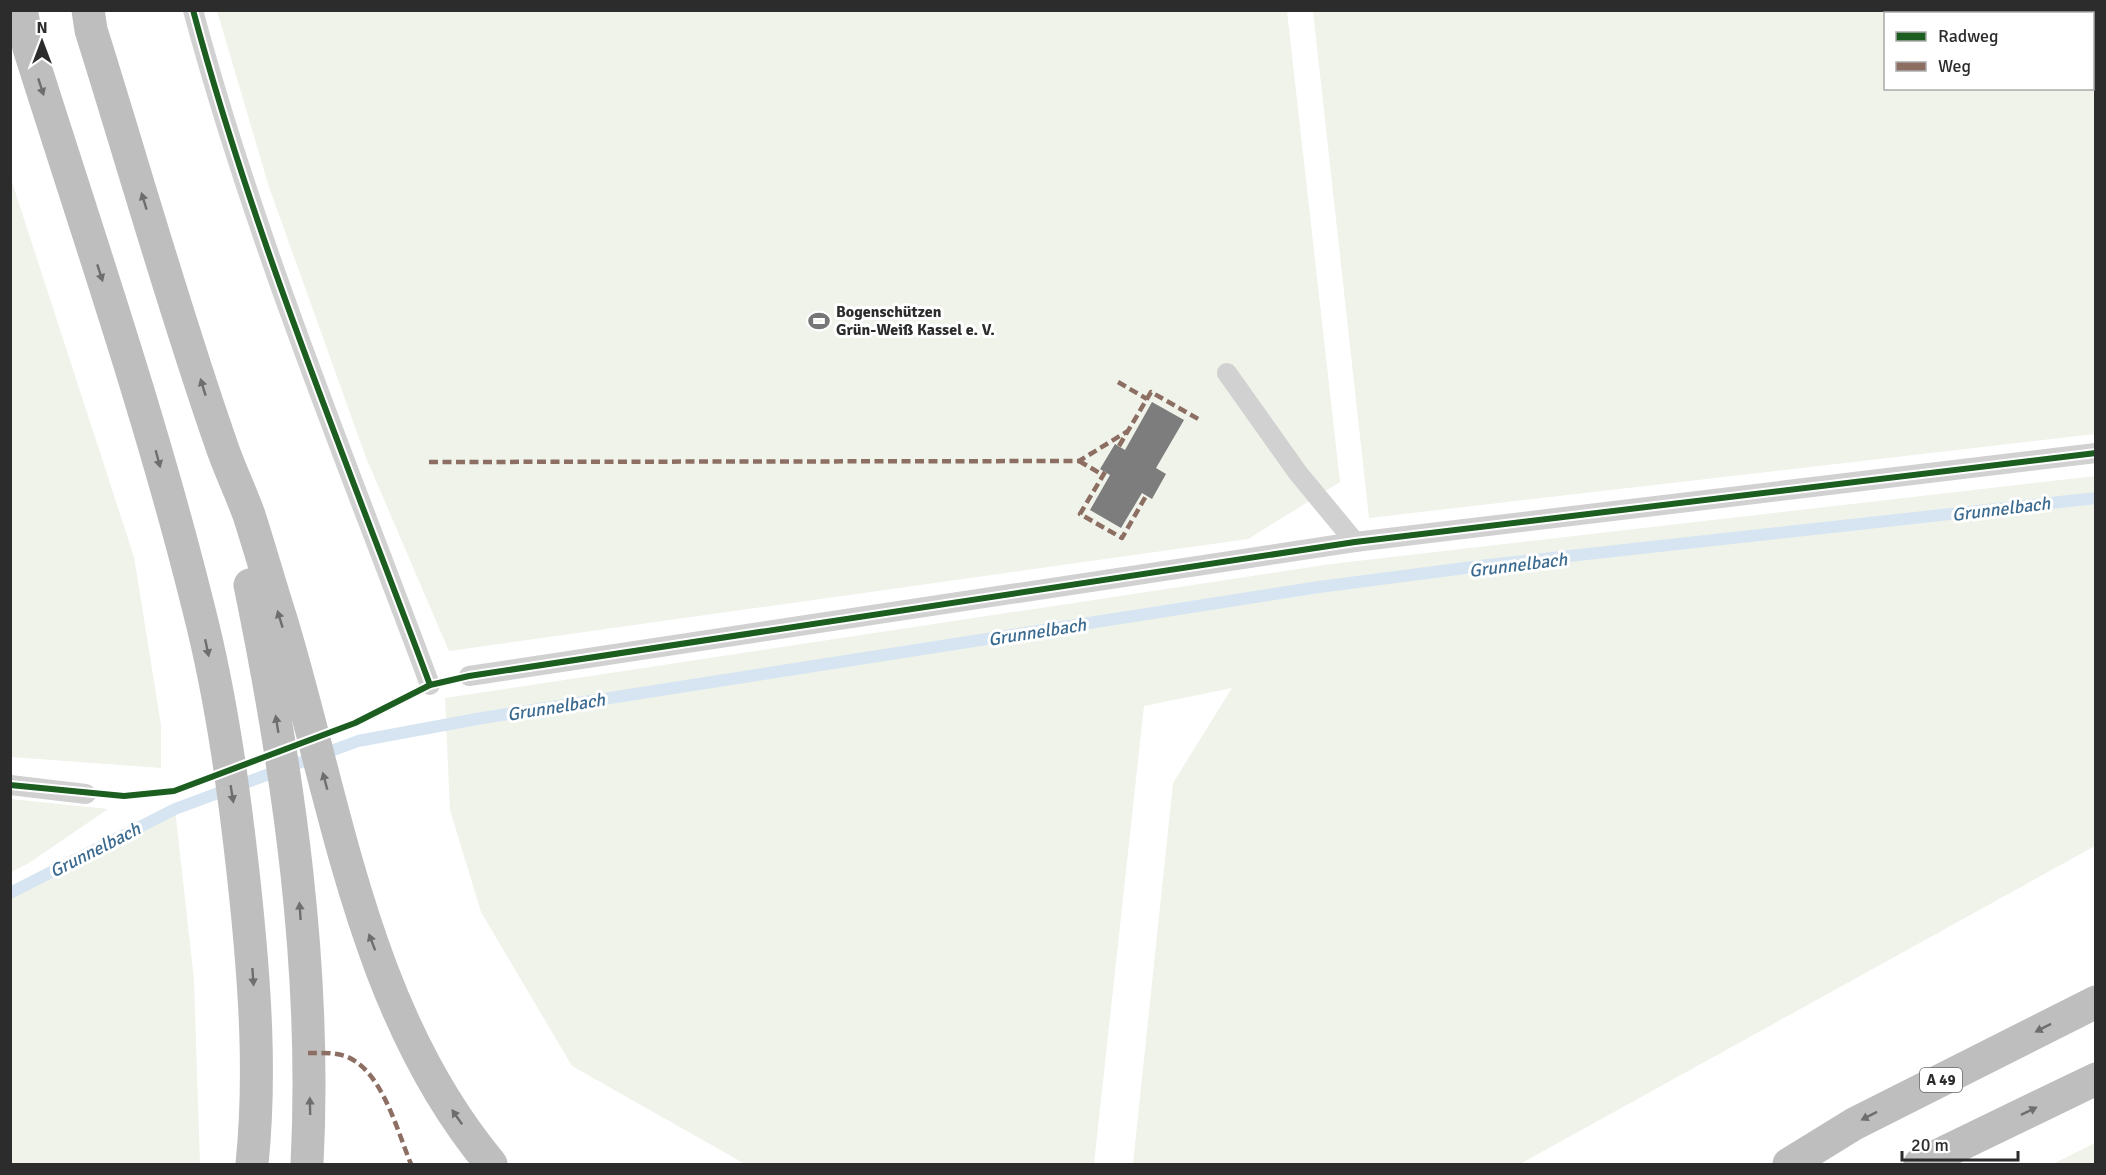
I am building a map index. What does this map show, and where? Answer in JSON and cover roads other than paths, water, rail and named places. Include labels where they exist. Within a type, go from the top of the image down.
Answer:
[{"type":"highway","points":[[21,10],[32,60],[149,427],[200,612],[217,694],[241,856],[255,1014],[252,1164]]},
{"type":"highway","points":[[88,10],[91,30],[220,442],[248,514],[284,678],[340,838],[355,895],[394,1000],[420,1055],[450,1107],[491,1164]]},
{"type":"highway","points":[[284,678],[306,998],[310,1112],[307,1164]]},
{"type":"highway","name":"A 49","points":[[1790,1164],[1854,1124],[2096,1002]]},
{"type":"highway","points":[[1920,1164],[2096,1079]]},
{"type":"lane","points":[[193,10],[261,225],[320,397],[430,685]]},
{"type":"lane","points":[[1227,373],[1298,473],[1355,542]]},
{"type":"lane","points":[[469,676],[1355,542],[2096,453]]},
{"type":"lane","points":[[10,785],[86,794]]},
{"type":"waterway","name":"Grunnelbach","points":[[10,893],[175,809],[358,741],[482,718],[1319,587],[1488,565],[2096,498]]},
{"type":"place","name":"Bogenschützen Grün-Weiß Kassel e. V.","points":[[819,321]]}]
